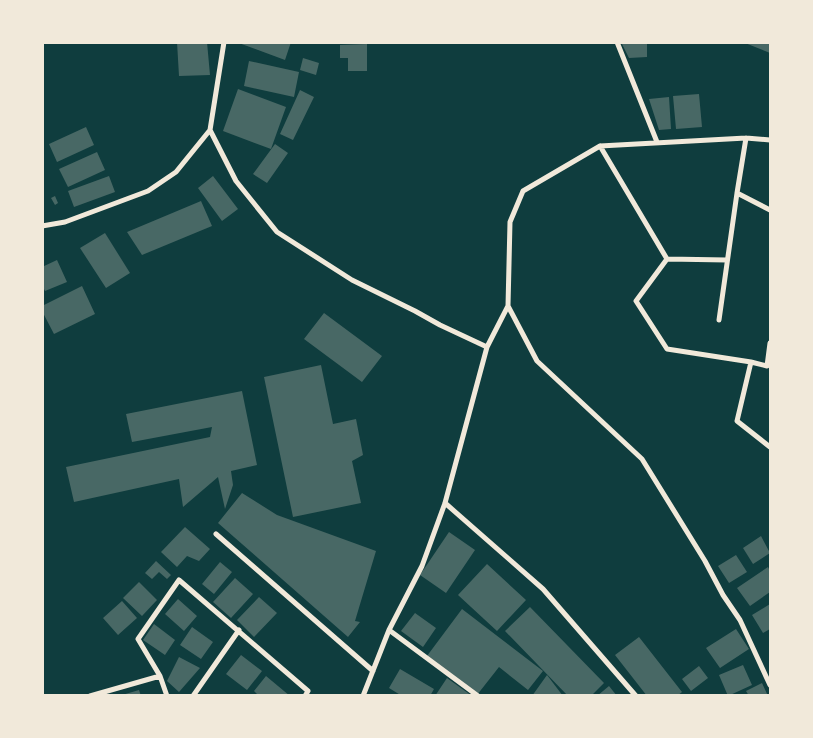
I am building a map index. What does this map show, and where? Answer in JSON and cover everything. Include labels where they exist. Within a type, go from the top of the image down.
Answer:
[{"type":"street","points":[[42,226],[65,222],[148,191],[176,172],[210,130],[224,42]]},
{"type":"street","points":[[617,42],[657,142]]},
{"type":"street","points":[[210,130],[236,181],[277,232],[352,280],[487,347]]},
{"type":"street","points":[[719,320],[736,193],[746,138]]},
{"type":"street","points":[[363,696],[389,630],[422,566],[445,503],[487,347],[508,306],[510,222],[523,191],[600,146],[746,138],[770,140]]},
{"type":"street","points":[[600,146],[667,258]]},
{"type":"street","points":[[736,193],[770,210]]},
{"type":"street","points":[[667,258],[727,260]]},
{"type":"street","points":[[667,258],[636,301],[667,349],[767,366],[770,343]]},
{"type":"street","points":[[508,306],[537,362],[642,459],[705,561],[723,595],[740,620],[770,685]]},
{"type":"street","points":[[751,362],[736,421],[770,447]]},
{"type":"street","points":[[445,503],[543,588],[636,696]]},
{"type":"street","points":[[216,534],[373,671]]},
{"type":"street","points":[[167,696],[160,676],[138,640],[180,580],[308,690],[305,696]]},
{"type":"street","points":[[193,696],[239,630]]},
{"type":"street","points":[[389,630],[478,696]]},
{"type":"street","points":[[90,696],[160,676]]},
{"type":"building","points":[[177,42],[207,42],[210,75],[179,76]]},
{"type":"building","points":[[236,42],[291,42],[285,60]]},
{"type":"building","points":[[626,42],[647,42],[647,57],[629,58],[622,44]]},
{"type":"building","points":[[770,42],[770,53],[745,43]]},
{"type":"building","points":[[367,44],[367,71],[348,71],[348,58],[340,58],[340,45]]},
{"type":"building","points":[[303,58],[319,63],[316,75],[300,70]]},
{"type":"building","points":[[249,61],[299,72],[294,97],[244,86]]},
{"type":"building","points":[[238,89],[286,107],[271,149],[223,131]]},
{"type":"building","points":[[300,90],[314,97],[293,140],[280,134]]},
{"type":"building","points":[[699,94],[702,127],[676,129],[673,96]]},
{"type":"building","points":[[669,97],[671,129],[659,130],[649,99]]},
{"type":"building","points":[[86,127],[94,145],[57,162],[49,144]]},
{"type":"building","points":[[275,144],[288,153],[267,183],[253,174]]},
{"type":"building","points":[[97,152],[105,170],[68,187],[59,169]]},
{"type":"building","points":[[109,176],[115,192],[74,207],[68,191]]},
{"type":"building","points":[[213,176],[238,209],[222,221],[198,188]]},
{"type":"building","points":[[55,196],[58,203],[55,205],[51,198]]},
{"type":"building","points":[[201,201],[212,226],[142,255],[127,232]]},
{"type":"building","points":[[105,233],[130,273],[106,288],[80,248]]},
{"type":"building","points":[[57,260],[67,282],[45,291],[42,285],[42,267]]},
{"type":"building","points":[[82,286],[95,314],[54,334],[42,311],[42,306]]},
{"type":"building","points":[[324,313],[382,356],[362,382],[304,339]]},
{"type":"building","points":[[321,365],[333,424],[356,419],[363,455],[352,461],[361,503],[293,517],[264,377]]},
{"type":"building","points":[[242,391],[257,465],[231,471],[233,485],[225,509],[218,477],[183,507],[179,479],[74,502],[66,467],[210,437],[212,427],[132,442],[126,414]]},
{"type":"building","points":[[242,493],[277,515],[376,551],[355,621],[360,622],[348,637],[218,523]]},
{"type":"building","points":[[185,527],[210,549],[199,561],[187,556],[177,567],[161,552]]},
{"type":"building","points":[[449,532],[475,550],[446,593],[420,575]]},
{"type":"building","points":[[761,536],[770,553],[753,564],[743,548]]},
{"type":"building","points":[[736,555],[747,572],[729,583],[718,566]]},
{"type":"building","points":[[156,561],[171,575],[167,579],[159,572],[152,579],[145,573]]},
{"type":"building","points":[[220,562],[232,572],[214,594],[202,584]]},
{"type":"building","points":[[487,564],[526,600],[497,631],[458,595]]},
{"type":"building","points":[[768,567],[770,571],[770,592],[750,606],[737,588]]},
{"type":"building","points":[[235,578],[253,594],[231,618],[213,602]]},
{"type":"building","points":[[139,582],[157,600],[142,616],[123,598]]},
{"type":"building","points":[[259,597],[277,613],[254,637],[237,620]]},
{"type":"building","points":[[178,599],[197,616],[184,631],[165,614]]},
{"type":"building","points":[[122,601],[137,618],[118,635],[103,618]]},
{"type":"building","points":[[770,604],[770,629],[763,633],[752,615]]},
{"type":"building","points":[[530,607],[604,683],[591,696],[568,696],[505,631]]},
{"type":"building","points":[[462,609],[543,671],[528,690],[499,667],[477,695],[427,656]]},
{"type":"building","points":[[415,613],[436,628],[423,647],[401,631]]},
{"type":"building","points":[[154,624],[175,640],[165,655],[143,640]]},
{"type":"building","points":[[192,627],[213,642],[201,659],[180,645]]},
{"type":"building","points":[[736,629],[749,649],[720,668],[706,648]]},
{"type":"building","points":[[639,637],[682,692],[677,696],[647,696],[615,655]]},
{"type":"building","points":[[241,655],[262,671],[247,690],[226,674]]},
{"type":"building","points":[[179,657],[200,668],[179,692],[167,681]]},
{"type":"building","points":[[743,665],[752,685],[728,696],[719,675]]},
{"type":"building","points":[[699,666],[708,678],[691,691],[682,679]]},
{"type":"building","points":[[400,669],[434,689],[430,696],[402,696],[389,688]]},
{"type":"building","points":[[547,675],[563,696],[532,696]]},
{"type":"building","points":[[266,676],[290,696],[259,696],[254,691]]},
{"type":"building","points":[[447,678],[472,696],[435,696]]},
{"type":"building","points":[[762,683],[768,696],[749,696],[746,691]]},
{"type":"building","points":[[609,686],[617,696],[597,696]]},
{"type":"building","points":[[139,690],[141,696],[122,696],[122,695]]}]
